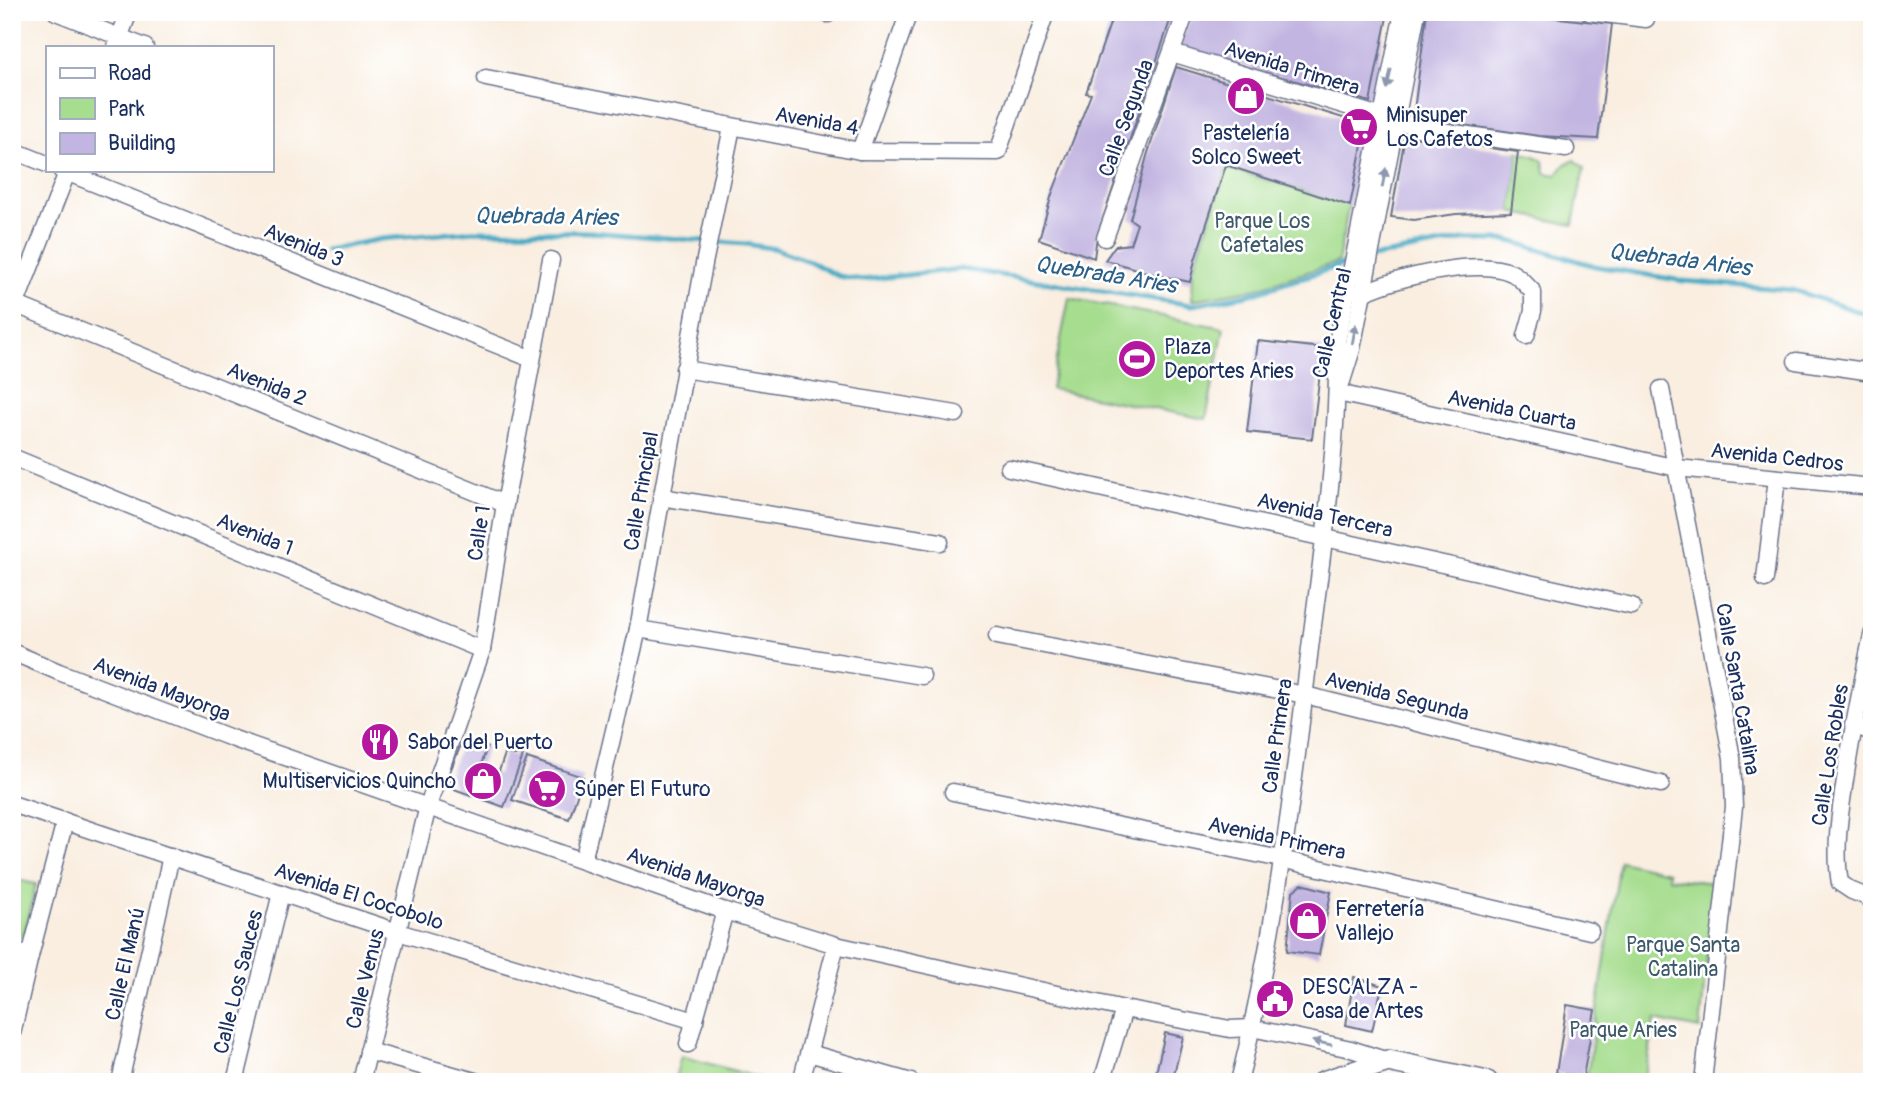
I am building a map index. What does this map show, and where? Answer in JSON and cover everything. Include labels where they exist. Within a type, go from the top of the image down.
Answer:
[{"type":"main road","points":[[1323,1082],[1388,1061],[1487,1082]]},
{"type":"street","points":[[56,12],[118,42],[140,46]]},
{"type":"street","points":[[118,42],[129,12]]},
{"type":"street","points":[[860,151],[909,12]]},
{"type":"street","name":"Avenida 4","points":[[486,78],[860,151],[998,152],[1046,12]]},
{"type":"street","name":"Calle Segunda","points":[[1105,238],[1186,12]]},
{"type":"street","name":"Calle Central","points":[[1338,393],[1337,342],[1358,273],[1364,243],[1388,120],[1403,12]]},
{"type":"street","name":"Calle Central","points":[[1388,120],[1417,12]]},
{"type":"street","points":[[1589,12],[1646,19]]},
{"type":"street","name":"Avenida Primera","points":[[1172,53],[1419,128],[1566,149]]},
{"type":"street","name":"Calle Principal","points":[[583,861],[638,629],[684,369],[732,127]]},
{"type":"street","points":[[12,150],[46,164]]},
{"type":"street","points":[[13,306],[65,172]]},
{"type":"street","name":"Avenida 3","points":[[67,172],[532,359]]},
{"type":"street","name":"Calle 1","points":[[428,806],[482,650],[505,504],[551,260]]},
{"type":"street","points":[[1361,294],[1409,277],[1451,269],[1493,268],[1514,274],[1532,292],[1533,311],[1526,336]]},
{"type":"street","name":"Calle Central","points":[[1338,393],[1352,349],[1361,294],[1358,273]]},
{"type":"street","name":"Avenida 2","points":[[13,306],[505,504]]},
{"type":"street","points":[[1796,361],[1872,372]]},
{"type":"street","points":[[684,369],[956,414]]},
{"type":"street","name":"Calle Santa Catalina","points":[[1661,389],[1732,758],[1734,807],[1703,1082]]},
{"type":"street","name":"Avenida Cuarta","points":[[1338,393],[1677,468]]},
{"type":"street","name":"Calle Primera","points":[[1239,1082],[1252,1028],[1281,859],[1305,695],[1338,393]]},
{"type":"street","name":"Avenida 1","points":[[12,457],[482,650]]},
{"type":"street","name":"Avenida Tercera","points":[[1009,468],[1632,606]]},
{"type":"street","name":"Avenida Cedros","points":[[1677,468],[1872,487]]},
{"type":"street","points":[[1766,579],[1777,478]]},
{"type":"street","points":[[661,497],[940,542]]},
{"type":"street","points":[[638,629],[922,676]]},
{"type":"street","name":"Calle Los Robles","points":[[1872,635],[1853,725],[1840,816],[1837,865],[1840,883],[1872,899]]},
{"type":"street","name":"Avenida Segunda","points":[[997,636],[1305,695],[1661,784]]},
{"type":"street","name":"Avenida Mayorga","points":[[12,652],[234,739],[725,911],[836,945],[1124,1009],[1230,1029],[1252,1028],[1351,1049],[1388,1061]]},
{"type":"street","points":[[1853,725],[1872,732]]},
{"type":"street","name":"Avenida Primera","points":[[953,792],[1281,859],[1590,931]]},
{"type":"street","name":"Avenida El Cocobolo","points":[[12,804],[398,932],[695,1021]]},
{"type":"street","name":"Calle Venus","points":[[361,1082],[428,806]]},
{"type":"street","points":[[12,1034],[65,821]]},
{"type":"street","name":"Calle El Manú","points":[[120,1082],[171,856]]},
{"type":"street","name":"Calle Los Sauces","points":[[235,1082],[281,893]]},
{"type":"street","points":[[688,1044],[725,911]]},
{"type":"street","points":[[801,1082],[836,945]]},
{"type":"street","points":[[12,951],[30,956]]},
{"type":"street","points":[[1102,1082],[1124,1009]]},
{"type":"street","points":[[368,1051],[478,1082]]},
{"type":"street","points":[[809,1053],[911,1082]]},
{"type":"green space","points":[[1518,152],[1543,161],[1545,173],[1557,175],[1565,164],[1575,160],[1584,168],[1573,225],[1511,212]]},
{"type":"green space","name":"Parque Los Cafetales","points":[[1227,168],[1349,204],[1338,262],[1251,290],[1192,300],[1193,270]]},
{"type":"green space","name":"Plaza Deportes Aries","points":[[1069,298],[1224,328],[1206,419],[1051,389]]},
{"type":"green space","name":"Parque Aries","points":[[1620,861],[1668,872],[1668,878],[1714,883],[1700,1029],[1655,1020],[1644,1082],[1586,1082]]},
{"type":"green space","points":[[12,879],[36,884],[25,932],[14,940]]},
{"type":"green space","points":[[681,1056],[775,1082],[674,1082]]},
{"type":"building","points":[[1114,12],[1173,12],[1097,236],[1094,258],[1039,239],[1052,194],[1091,94],[1086,93]]},
{"type":"building","points":[[1192,12],[1388,12],[1370,102],[1180,48]]},
{"type":"building","points":[[1427,12],[1504,12],[1612,24],[1598,139],[1539,136],[1413,118]]},
{"type":"building","points":[[1176,67],[1366,125],[1350,206],[1226,165],[1190,282],[1105,260],[1115,246],[1130,244],[1137,224],[1130,219]]},
{"type":"building","points":[[1405,136],[1518,152],[1511,212],[1456,214],[1414,220],[1391,217]]},
{"type":"building","points":[[1258,341],[1323,348],[1312,439],[1247,432]]},
{"type":"building","name":"Multiservicios Quincho","points":[[462,742],[487,747],[480,768],[498,774],[505,754],[523,756],[504,807],[454,789],[449,774]]},
{"type":"building","name":"Súper El Futuro","points":[[527,758],[583,777],[569,819],[512,800]]},
{"type":"building","name":"Ferretería Vallejo","points":[[1302,884],[1331,892],[1319,955],[1287,951],[1293,891]]},
{"type":"building","points":[[1354,977],[1382,986],[1372,1031],[1346,1025]]},
{"type":"building","points":[[1567,1005],[1595,1010],[1583,1077],[1556,1073]]},
{"type":"building","points":[[1165,1033],[1183,1037],[1172,1082],[1154,1082]]},
{"type":"waterway","name":"Quebrada Aries","points":[[326,250],[381,239],[475,231],[590,232],[745,244],[776,249],[838,276],[862,280],[961,269],[1192,305],[1248,295],[1348,263]]},
{"type":"waterway","name":"Quebrada Aries","points":[[1372,257],[1463,240],[1507,240],[1595,266],[1683,281],[1793,290],[1872,316]]},
{"type":"place","name":"Pastelería Solco Sweet","points":[[1246,96]]},
{"type":"place","name":"Minisuper Los Cafetos","points":[[1359,127]]},
{"type":"place","name":"Plaza Deportes Aries","points":[[1137,359]]},
{"type":"place","name":"Sabor del Puerto","points":[[380,742]]},
{"type":"place","name":"Multiservicios Quincho","points":[[483,781]]},
{"type":"place","name":"Súper El Futuro","points":[[547,789]]},
{"type":"place","name":"Ferretería Vallejo","points":[[1308,921]]},
{"type":"place","name":"DESCALZA - Casa de Artes","points":[[1275,999]]},
{"type":"park label","name":"Parque Santa Catalina","points":[[1683,957]]}]
